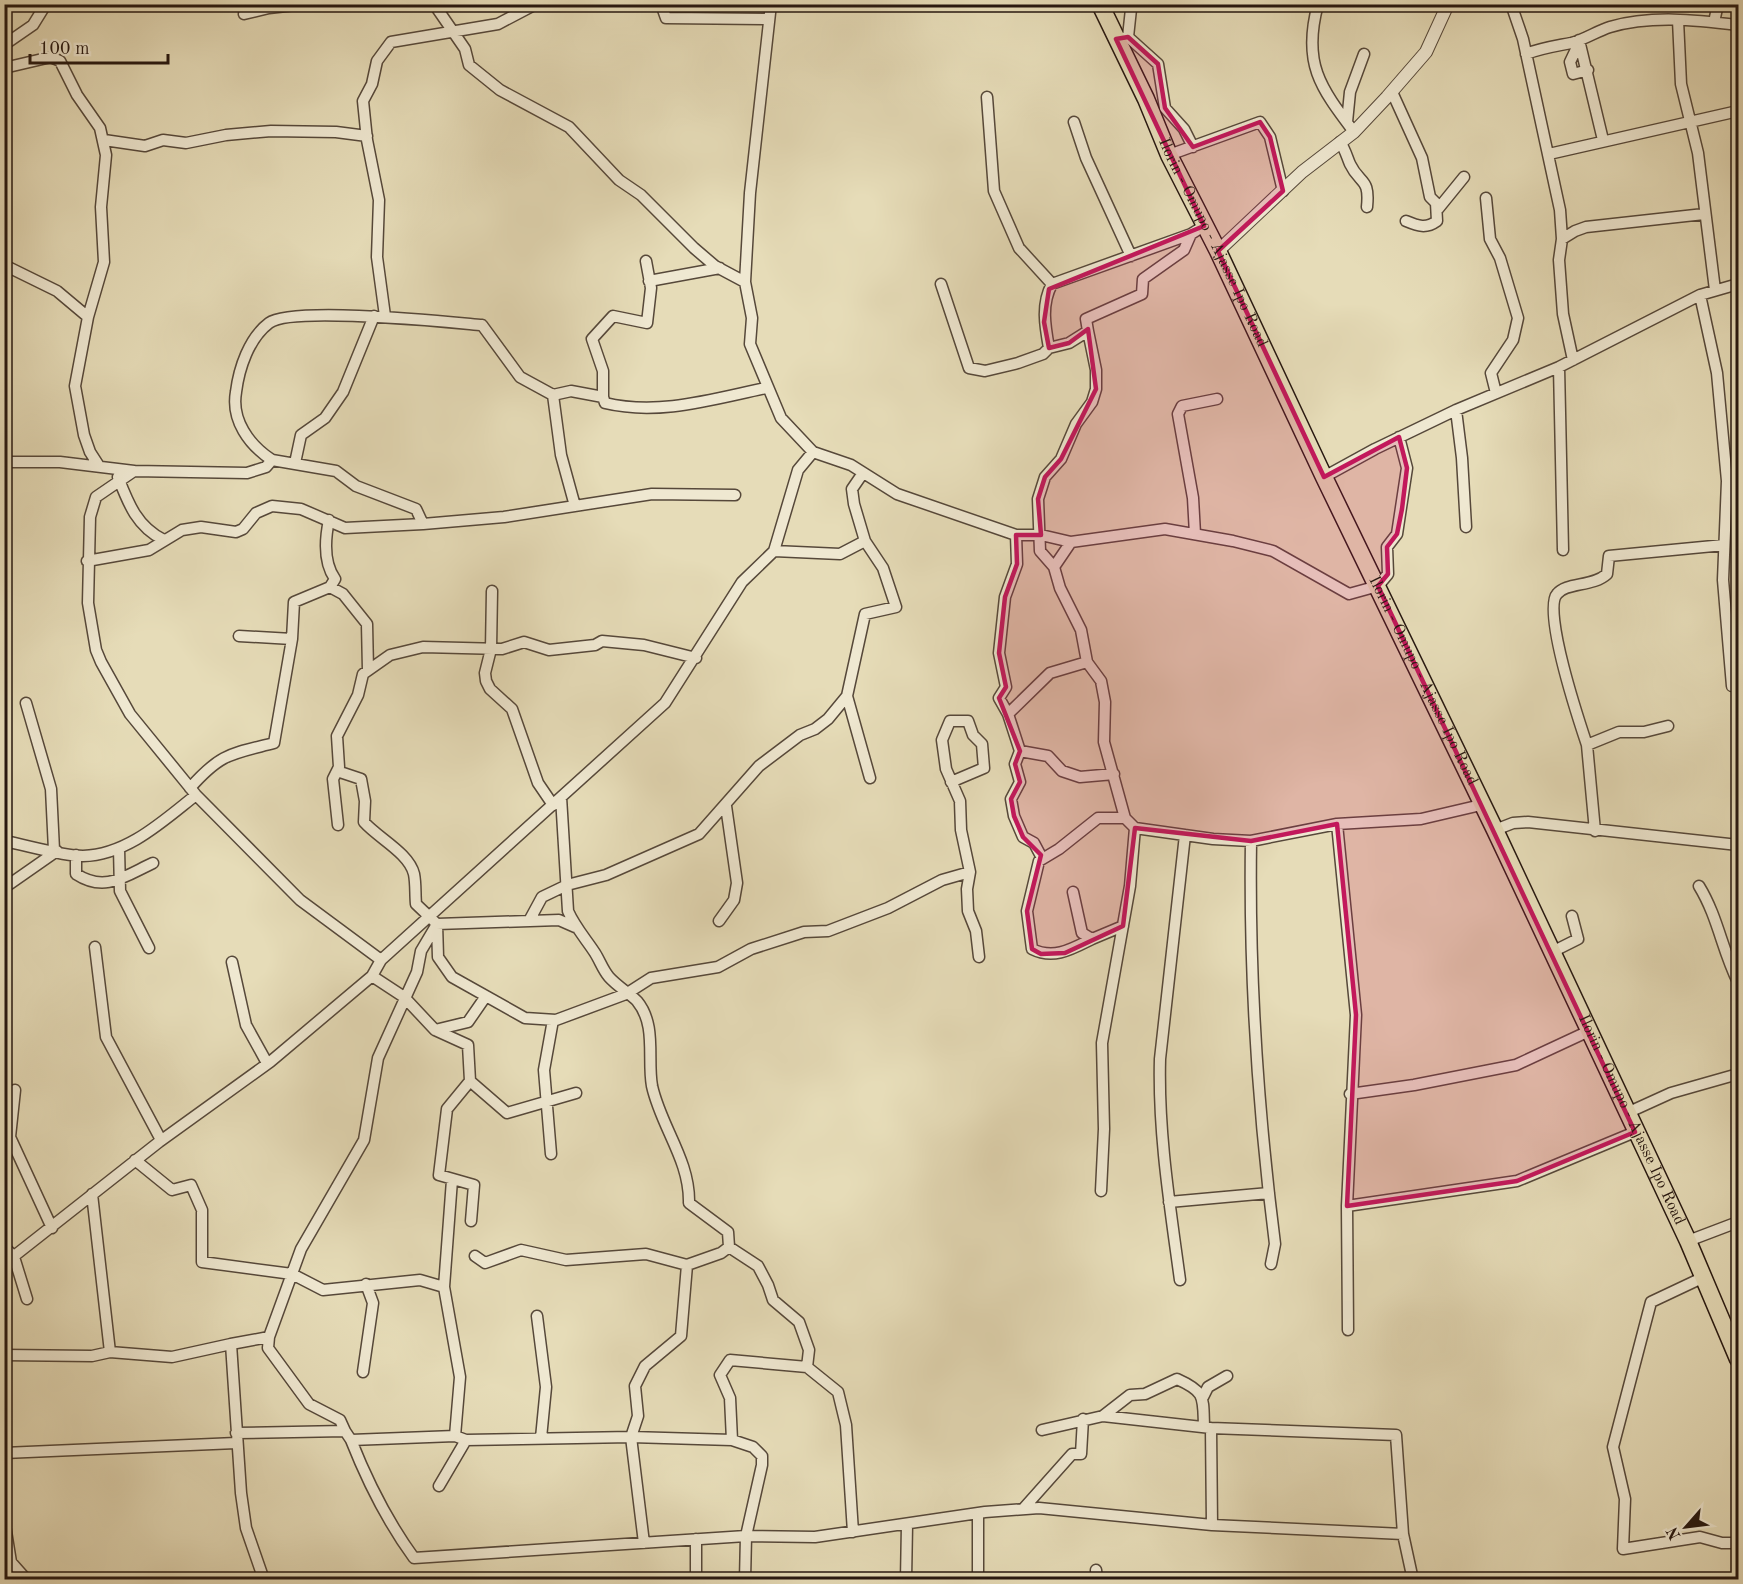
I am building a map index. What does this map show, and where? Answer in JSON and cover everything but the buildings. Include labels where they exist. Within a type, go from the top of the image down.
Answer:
[{"type":"highway","name":"Ilorin - Omupo - Ajasse Ipo Road","points":[[1100,4],[1122,38],[1198,230],[1218,250],[1688,1241],[1738,1359]]},
{"type":"street","points":[[4,45],[33,26],[46,4]]},
{"type":"street","points":[[244,14],[269,8],[304,4]]},
{"type":"street","points":[[434,4],[465,49],[469,65],[500,90],[569,127],[619,180],[640,195],[682,238],[720,268],[745,282]]},
{"type":"street","points":[[295,463],[301,435],[325,418],[343,392],[380,316],[376,257],[379,200],[363,101],[372,84],[377,61],[391,42],[498,24],[536,4]]},
{"type":"street","points":[[662,4],[666,18],[769,19]]},
{"type":"street","points":[[771,4],[750,193],[745,282],[752,318],[750,345],[766,388],[781,418],[813,452],[850,465],[897,494],[1016,535],[1041,535],[1071,542],[1165,529],[1195,534],[1273,551],[1349,594],[1378,586],[1388,574],[1387,547],[1396,534],[1402,509],[1407,468],[1400,437]]},
{"type":"street","points":[[1128,4],[1131,9],[1122,38],[1158,64],[1166,108],[1184,129],[1193,147]]},
{"type":"street","points":[[1318,4],[1312,26],[1316,73],[1325,93],[1350,127]]},
{"type":"street","points":[[1218,250],[1340,142],[1350,127],[1392,92],[1426,52],[1448,4]]},
{"type":"street","points":[[1511,4],[1526,54],[1529,76],[1550,154],[1562,239],[1559,260],[1563,314],[1573,360]]},
{"type":"street","points":[[1714,22],[1718,4]]},
{"type":"street","points":[[1526,54],[1579,41],[1608,28],[1634,21],[1678,20],[1738,25]]},
{"type":"street","points":[[1678,20],[1681,84],[1698,153],[1715,290]]},
{"type":"street","points":[[1579,41],[1588,70],[1603,140]]},
{"type":"street","points":[[1350,127],[1350,92],[1364,54]]},
{"type":"street","points":[[4,68],[51,57],[60,61],[104,140],[105,163],[101,207],[104,262],[88,316],[78,369],[77,403],[90,452],[99,466]]},
{"type":"street","points":[[1392,92],[1422,158],[1430,197],[1438,209]]},
{"type":"street","points":[[987,97],[993,191],[1019,248],[1052,284]]},
{"type":"street","points":[[1550,154],[1603,140],[1691,124],[1738,111]]},
{"type":"street","points":[[1074,122],[1086,158],[1131,256]]},
{"type":"street","points":[[1169,155],[1260,122],[1270,137],[1283,191]]},
{"type":"street","points":[[104,140],[145,146],[163,140],[186,143],[226,135],[271,131],[336,132],[367,136]]},
{"type":"street","points":[[1340,142],[1350,164],[1369,192],[1367,207]]},
{"type":"street","points":[[1406,221],[1419,227],[1430,226],[1437,221],[1438,209],[1464,177]]},
{"type":"street","points":[[1486,198],[1490,239],[1500,258],[1518,318],[1513,340],[1491,373],[1496,393]]},
{"type":"street","points":[[1562,239],[1586,227],[1704,214]]},
{"type":"street","points":[[1049,348],[1044,322],[1047,295],[1052,284],[1198,230]]},
{"type":"street","points":[[1198,230],[1184,250],[1143,279],[1142,294],[1095,317],[1086,319],[1096,370],[1096,389],[1092,402],[1076,424],[1060,459],[1046,477],[1038,499],[1040,551],[1053,567],[1060,588],[1081,630],[1087,662],[1101,681],[1104,693],[1104,742],[1125,818],[1135,828],[1185,836],[1251,841],[1336,824],[1421,819],[1481,805]]},
{"type":"street","points":[[646,261],[649,281],[647,323],[613,316],[592,339],[603,371],[605,403],[661,409],[766,388]]},
{"type":"street","points":[[4,265],[57,291],[88,316]]},
{"type":"street","points":[[649,281],[720,268]]},
{"type":"street","points":[[941,284],[969,368],[985,371],[1002,367],[1043,354],[1049,348],[1069,343],[1088,331]]},
{"type":"street","points":[[1324,477],[1456,410],[1559,367],[1700,295],[1738,284]]},
{"type":"street","points":[[1700,295],[1717,373],[1727,481],[1724,545],[1729,652],[1732,686],[1738,686]]},
{"type":"street","points":[[423,524],[416,509],[356,486],[336,471],[272,460],[258,450],[241,428],[234,400],[244,360],[257,334],[270,321],[283,318],[380,316],[482,325],[520,377],[553,395],[571,391],[603,397]]},
{"type":"street","points":[[1559,367],[1563,550]]},
{"type":"street","points":[[553,395],[561,455],[574,506]]},
{"type":"street","points":[[1195,534],[1193,498],[1178,414],[1182,406],[1217,399]]},
{"type":"street","points":[[1456,410],[1462,458],[1466,527]]},
{"type":"street","points":[[9,1260],[161,1140],[267,1063],[372,976],[381,960],[433,921],[557,801],[665,703],[696,658],[742,582],[774,551],[798,470],[813,452]]},
{"type":"street","points":[[4,462],[60,462],[134,471],[247,474],[266,467],[272,460]]},
{"type":"street","points":[[116,468],[130,506],[144,528],[164,540]]},
{"type":"street","points":[[134,471],[96,497],[90,517],[87,561],[88,603],[96,650],[101,662],[130,714],[193,792],[300,900],[381,960]]},
{"type":"street","points":[[862,472],[852,489],[865,541],[883,568],[896,607],[865,614],[847,696],[870,778]]},
{"type":"street","points":[[87,561],[149,550],[182,530],[201,527],[236,532],[243,529],[256,513],[272,506],[301,509],[345,528],[504,517],[652,494],[735,495]]},
{"type":"street","points":[[4,841],[82,856],[119,848],[145,834],[193,792],[214,763],[226,756],[274,743],[292,639],[294,602],[330,587],[335,579],[327,562],[326,535],[329,520]]},
{"type":"street","points":[[1016,535],[1017,564],[1005,597],[999,653],[1006,687],[999,698],[1008,714],[1020,752],[1015,764],[1020,782],[1011,799],[1014,816],[1023,837],[1034,843],[1042,858]]},
{"type":"street","points":[[774,551],[840,554],[865,541]]},
{"type":"street","points":[[1053,567],[1071,542]]},
{"type":"street","points":[[1595,831],[1587,745],[1569,689],[1555,629],[1552,605],[1554,596],[1563,588],[1601,580],[1607,574],[1609,556],[1724,545]]},
{"type":"street","points":[[330,587],[343,594],[367,624],[368,670]]},
{"type":"street","points":[[492,591],[491,649],[485,673],[486,681],[490,689],[512,709],[538,783],[557,801],[568,911],[575,927],[597,955],[607,975],[626,994],[637,1001],[650,1034],[652,1084],[657,1106],[686,1169],[689,1203],[728,1232],[729,1247]]},
{"type":"street","points":[[239,636],[292,639]]},
{"type":"street","points":[[338,825],[333,779],[337,771],[337,736],[358,695],[363,674],[390,655],[423,647],[502,649],[524,642],[549,650],[595,645],[602,640],[644,645],[696,658]]},
{"type":"street","points":[[1008,714],[1050,674],[1087,662]]},
{"type":"street","points":[[529,921],[542,897],[567,885],[606,875],[699,834],[759,766],[800,735],[815,729],[847,696]]},
{"type":"street","points":[[26,703],[51,789],[56,851]]},
{"type":"street","points":[[951,782],[984,768],[982,744],[973,735],[968,721],[959,719],[950,721],[942,740],[946,769],[951,782],[960,801],[961,830],[970,872],[967,889],[968,911],[976,931],[979,957]]},
{"type":"street","points":[[1587,745],[1619,732],[1644,732],[1668,726]]},
{"type":"street","points":[[1020,752],[1048,756],[1062,771],[1080,777],[1114,774]]},
{"type":"street","points":[[337,771],[361,779],[365,801],[364,822],[375,835],[403,857],[414,872],[416,904],[433,921],[438,957],[452,977],[525,1018],[553,1020],[626,994],[651,978],[718,967],[751,949],[804,932],[828,932],[888,908],[942,880],[970,872]]},
{"type":"street","points":[[719,921],[734,900],[737,883],[726,806]]},
{"type":"street","points":[[1123,926],[1065,953],[1041,954],[1032,949],[1027,911],[1034,875],[1042,858],[1059,849],[1098,818],[1125,818]]},
{"type":"street","points":[[1495,830],[1513,823],[1528,822],[1595,831],[1692,838],[1738,845]]},
{"type":"street","points":[[1336,824],[1356,1015],[1350,1094],[1347,1206],[1348,1330]]},
{"type":"street","points":[[1101,1191],[1104,1129],[1102,1043],[1130,886],[1135,828]]},
{"type":"street","points":[[1180,1280],[1161,1124],[1160,1059],[1185,836]]},
{"type":"street","points":[[1251,841],[1250,897],[1256,1030],[1275,1244],[1271,1264]]},
{"type":"street","points":[[119,848],[120,891],[148,948]]},
{"type":"street","points":[[4,888],[56,851]]},
{"type":"street","points":[[76,855],[76,874],[91,884],[118,881],[153,863]]},
{"type":"street","points":[[1698,886],[1713,909],[1727,960],[1738,982]]},
{"type":"street","points":[[1073,892],[1083,933],[1092,939]]},
{"type":"street","points":[[1552,952],[1578,939],[1572,916]]},
{"type":"street","points":[[433,921],[559,920],[575,927]]},
{"type":"street","points":[[433,921],[421,951],[417,972],[378,1058],[364,1140],[301,1249],[269,1337],[268,1348],[309,1404],[340,1420],[385,1515],[414,1558],[746,1536],[815,1536],[907,1525],[978,1513],[1023,1509],[1050,1509],[1212,1526],[1403,1534]]},
{"type":"street","points":[[95,947],[106,1037],[161,1140]]},
{"type":"street","points":[[232,962],[246,1025],[267,1063]]},
{"type":"street","points":[[372,976],[404,997],[435,1030],[468,1045],[470,1081],[447,1109],[439,1175],[474,1185],[471,1221]]},
{"type":"street","points":[[435,1030],[468,1022],[486,996]]},
{"type":"street","points":[[550,1154],[544,1070],[553,1020]]},
{"type":"street","points":[[1350,1094],[1414,1085],[1516,1065],[1589,1031]]},
{"type":"street","points":[[1627,1113],[1671,1093],[1738,1074]]},
{"type":"street","points":[[470,1081],[507,1113],[576,1093]]},
{"type":"street","points":[[15,1090],[10,1137],[52,1228]]},
{"type":"street","points":[[1347,1206],[1517,1181],[1635,1132]]},
{"type":"street","points":[[135,1160],[172,1190],[191,1185],[202,1210],[202,1262],[292,1274],[322,1290],[420,1280],[444,1287]]},
{"type":"street","points":[[439,1486],[460,1438],[460,1377],[444,1287],[452,1180]]},
{"type":"street","points":[[1170,1202],[1269,1192]]},
{"type":"street","points":[[92,1194],[110,1352]]},
{"type":"street","points":[[1688,1241],[1738,1222]]},
{"type":"street","points":[[4,1246],[27,1299]]},
{"type":"street","points":[[476,1256],[485,1263],[521,1250],[566,1260],[646,1254],[687,1265],[721,1254],[729,1247]]},
{"type":"street","points":[[729,1247],[758,1266],[773,1300],[799,1322],[809,1350],[807,1367]]},
{"type":"street","points":[[644,1543],[631,1437],[638,1416],[634,1394],[637,1379],[656,1356],[681,1336],[687,1265]]},
{"type":"street","points":[[1704,1277],[1651,1302],[1641,1329],[1613,1447],[1625,1499],[1623,1548],[1700,1537],[1722,1543],[1738,1543]]},
{"type":"street","points":[[363,1372],[373,1303],[366,1284]]},
{"type":"street","points":[[537,1316],[546,1387],[541,1438]]},
{"type":"street","points":[[4,1355],[92,1356],[110,1352],[172,1357],[269,1337]]},
{"type":"street","points":[[231,1344],[236,1438],[246,1528],[264,1580]]},
{"type":"street","points":[[732,1440],[730,1398],[720,1375],[730,1360],[807,1367],[838,1392],[846,1425],[854,1532]]},
{"type":"street","points":[[1203,1397],[1208,1387],[1227,1376]]},
{"type":"street","points":[[1103,1416],[1130,1395],[1145,1394],[1177,1379],[1199,1390],[1203,1397],[1208,1427],[1212,1526]]},
{"type":"street","points":[[1042,1430],[1059,1428],[1083,1419],[1103,1416],[1208,1427],[1396,1435],[1403,1534],[1413,1580]]},
{"type":"street","points":[[1023,1509],[1072,1455],[1081,1454],[1083,1419]]},
{"type":"street","points":[[4,1453],[236,1438],[631,1437],[732,1440],[753,1447],[762,1456],[758,1488],[746,1536],[745,1580]]},
{"type":"street","points":[[978,1513],[978,1580]]},
{"type":"street","points":[[4,1519],[8,1563],[27,1580]]},
{"type":"street","points":[[906,1580],[907,1525]]},
{"type":"street","points":[[696,1539],[696,1580]]},
{"type":"highlighted area","points":[[1128,37],[1158,64],[1165,108],[1193,147],[1260,122],[1270,137],[1283,191],[1218,251],[1324,477],[1399,437],[1407,468],[1402,509],[1397,534],[1387,547],[1388,574],[1378,586],[1635,1132],[1517,1181],[1347,1206],[1356,1015],[1337,824],[1251,841],[1135,828],[1123,926],[1065,953],[1041,954],[1032,949],[1027,911],[1041,855],[1023,837],[1014,816],[1011,799],[1020,782],[1015,764],[1020,751],[999,698],[1006,687],[999,653],[1005,597],[1017,564],[1016,535],[1041,535],[1038,499],[1045,477],[1061,459],[1096,389],[1088,329],[1069,343],[1049,348],[1044,322],[1049,289],[1204,226],[1116,39]]}]
